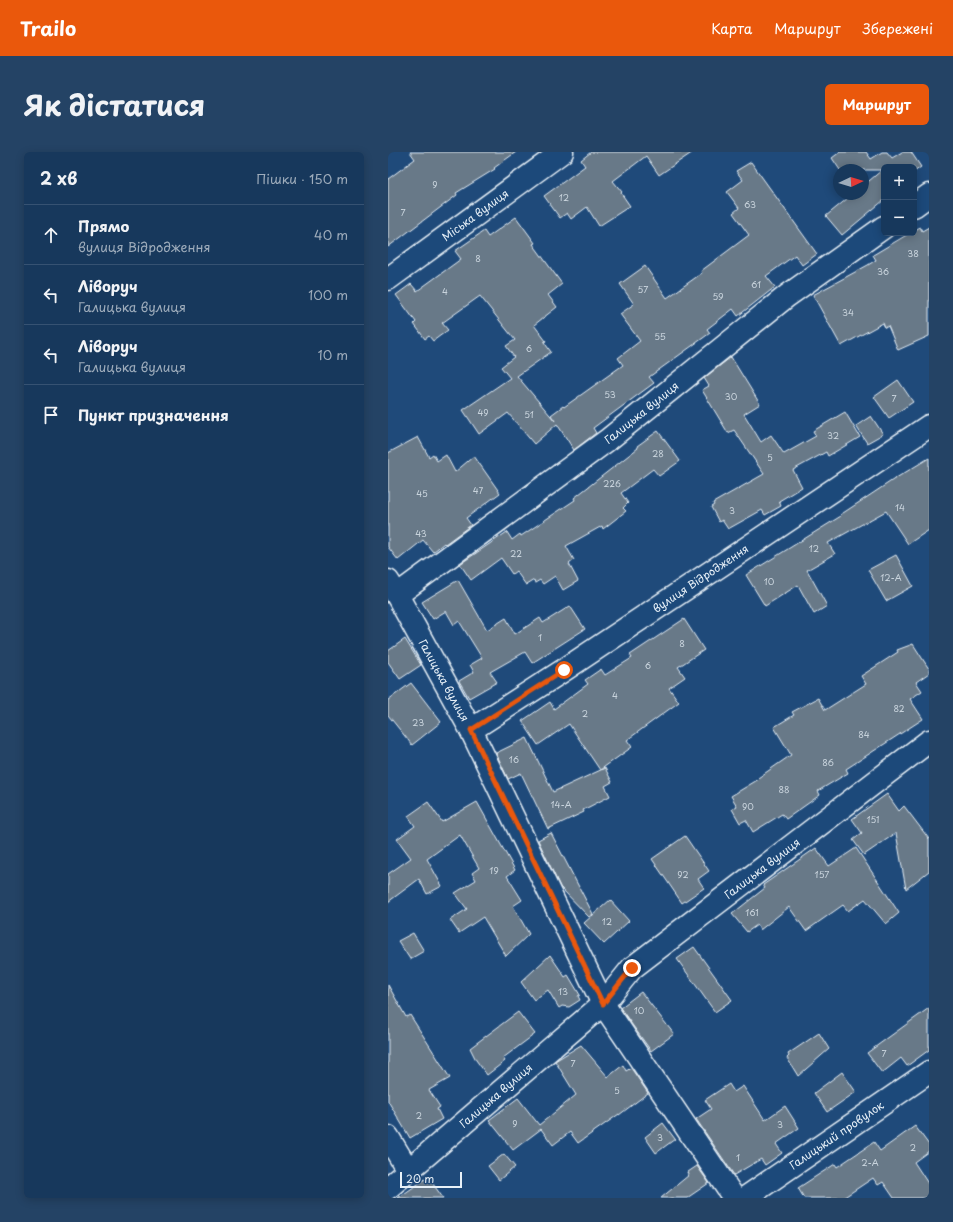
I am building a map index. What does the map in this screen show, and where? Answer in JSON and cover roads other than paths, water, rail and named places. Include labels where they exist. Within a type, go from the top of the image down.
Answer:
[{"type":"street","name":"Міська вулиця","points":[[388,279],[562,152]]},
{"type":"street","points":[[917,204],[929,196]]},
{"type":"street","name":"Галицька вулиця","points":[[734,1198],[603,1004],[471,730],[393,588],[608,439],[787,296],[881,229]]},
{"type":"street","name":"вулиця Відродження","points":[[471,730],[564,670],[929,426]]},
{"type":"street","name":"Галицька вулиця","points":[[388,1188],[603,1004],[632,968],[929,741]]},
{"type":"street","name":"Галицький провулок","points":[[745,1198],[929,1072]]},
{"type":"street","points":[[388,1137],[408,1170]]}]
